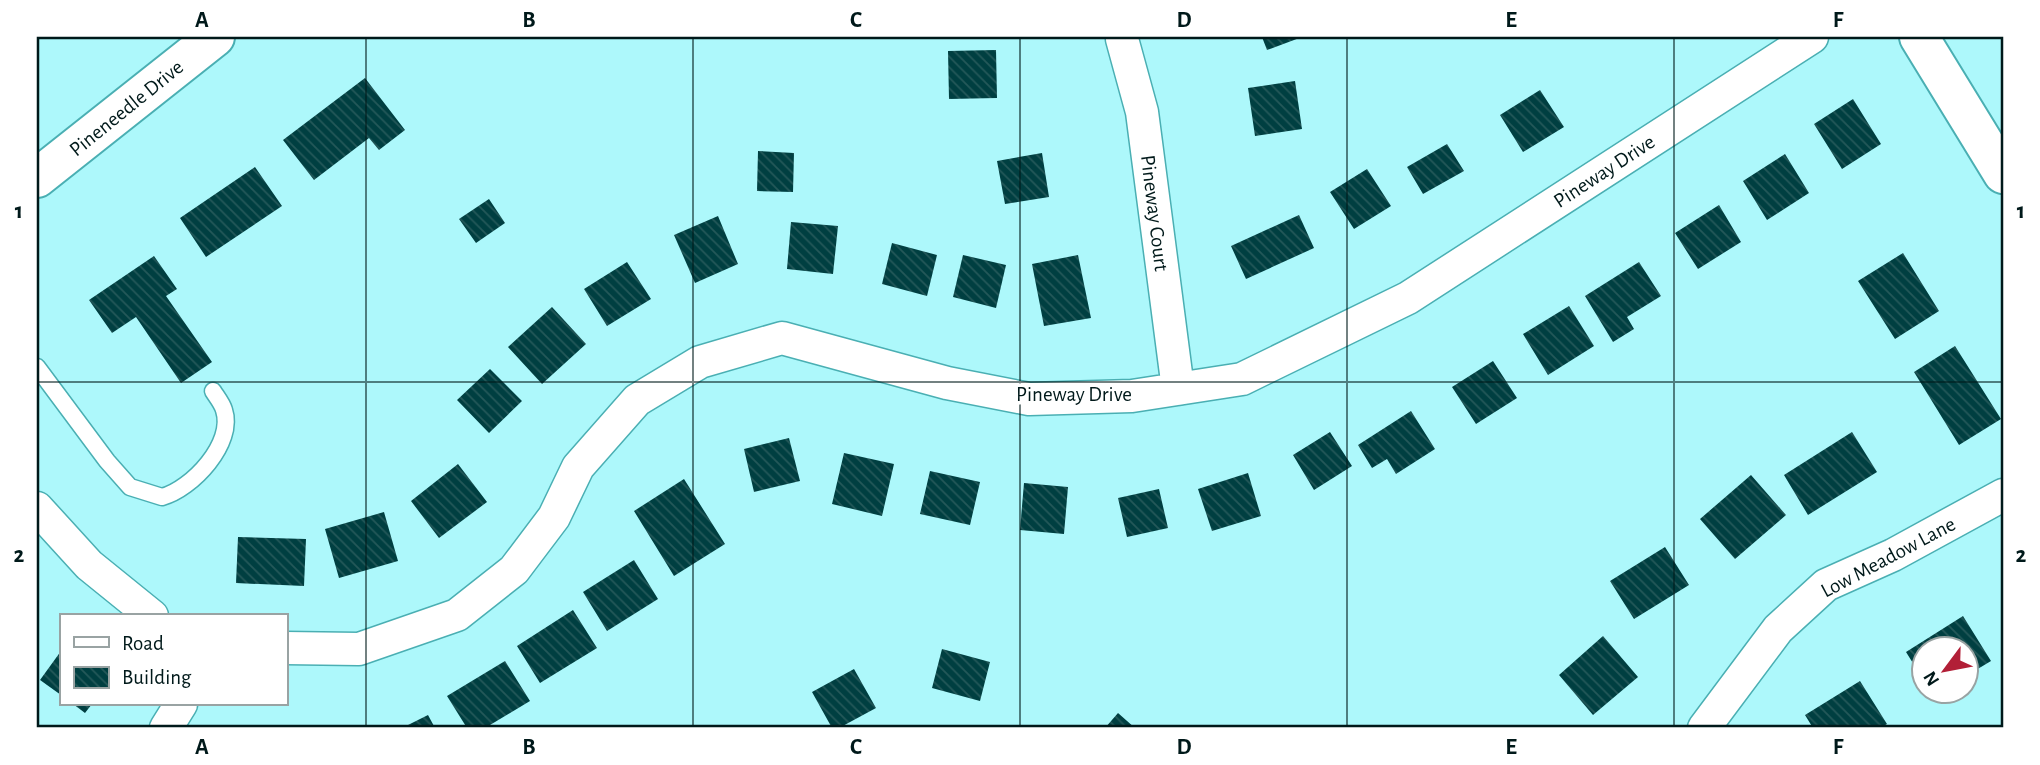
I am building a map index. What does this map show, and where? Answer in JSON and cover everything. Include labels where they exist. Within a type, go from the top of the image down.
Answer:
[{"type":"street","name":"Pineneedle Drive","points":[[37,178],[215,37]]},
{"type":"street","name":"Pineway Drive","points":[[287,648],[359,649],[457,615],[514,570],[554,517],[578,467],[637,400],[699,362],[782,338],[947,383],[1029,399],[1132,396],[1242,379],[1408,298],[1812,37]]},
{"type":"street","points":[[1919,37],[2003,174]]},
{"type":"street","name":"Pineway Court","points":[[1122,39],[1142,112],[1178,389]]},
{"type":"street","name":"Low Meadow Lane","points":[[1704,728],[1778,629],[1826,585],[1893,555],[2003,495]]},
{"type":"street","points":[[37,508],[89,565],[150,614]]},
{"type":"street","points":[[166,728],[180,706]]},
{"type":"lane","points":[[37,367],[107,461],[130,487],[162,497],[187,486],[207,466],[219,443],[225,426],[224,410],[213,391]]},
{"type":"building","points":[[1262,37],[1302,37],[1267,50]]},
{"type":"building","points":[[996,50],[997,98],[949,99],[948,51]]},
{"type":"building","points":[[365,78],[405,130],[379,150],[369,138],[314,180],[283,140]]},
{"type":"building","points":[[1295,81],[1302,129],[1255,136],[1248,88]]},
{"type":"building","points":[[1540,90],[1564,127],[1523,152],[1500,115]]},
{"type":"building","points":[[1853,99],[1881,144],[1842,169],[1814,124]]},
{"type":"building","points":[[1447,144],[1464,171],[1423,194],[1407,167]]},
{"type":"building","points":[[758,151],[794,153],[793,192],[757,191]]},
{"type":"building","points":[[1042,153],[1049,197],[1005,204],[997,161]]},
{"type":"building","points":[[1785,154],[1809,193],[1767,220],[1743,181]]},
{"type":"building","points":[[255,167],[282,206],[206,257],[180,218]]},
{"type":"building","points":[[1367,169],[1391,206],[1354,229],[1330,192]]},
{"type":"building","points":[[489,199],[505,223],[476,243],[459,219]]},
{"type":"building","points":[[1719,205],[1741,242],[1698,269],[1675,233]]},
{"type":"building","points":[[1299,215],[1314,248],[1246,279],[1231,246]]},
{"type":"building","points":[[718,216],[738,264],[695,283],[674,235]]},
{"type":"building","points":[[791,222],[838,226],[833,274],[787,269]]},
{"type":"building","points":[[892,243],[937,255],[927,296],[882,284]]},
{"type":"building","points":[[1903,253],[1939,311],[1895,339],[1858,281]]},
{"type":"building","points":[[963,255],[1006,265],[996,308],[953,297]]},
{"type":"building","points":[[1078,255],[1091,318],[1044,326],[1032,264]]},
{"type":"building","points":[[154,256],[177,289],[166,296],[212,362],[181,383],[136,317],[112,333],[89,300]]},
{"type":"building","points":[[627,262],[651,299],[607,326],[584,289]]},
{"type":"building","points":[[1639,262],[1661,296],[1627,317],[1634,329],[1613,342],[1585,296]]},
{"type":"building","points":[[1569,306],[1594,346],[1548,375],[1523,334]]},
{"type":"building","points":[[552,307],[586,344],[542,384],[508,347]]},
{"type":"building","points":[[1955,346],[2001,419],[1959,445],[1914,372]]},
{"type":"building","points":[[1493,361],[1517,398],[1476,424],[1452,387]]},
{"type":"building","points":[[490,369],[522,401],[489,433],[457,400]]},
{"type":"building","points":[[1411,411],[1435,449],[1396,474],[1387,459],[1372,468],[1358,445]]},
{"type":"building","points":[[1330,432],[1352,466],[1314,490],[1293,455]]},
{"type":"building","points":[[1852,432],[1877,472],[1808,515],[1784,475]]},
{"type":"building","points":[[789,438],[800,481],[754,492],[744,449]]},
{"type":"building","points":[[844,453],[894,464],[882,516],[832,504]]},
{"type":"building","points":[[458,464],[487,502],[439,538],[411,501]]},
{"type":"building","points":[[930,471],[980,482],[970,525],[920,514]]},
{"type":"building","points":[[1248,473],[1261,516],[1212,531],[1198,489]]},
{"type":"building","points":[[1751,475],[1786,515],[1735,559],[1700,519]]},
{"type":"building","points":[[684,479],[725,544],[674,576],[634,511]]},
{"type":"building","points":[[1024,483],[1068,487],[1064,534],[1020,530]]},
{"type":"building","points":[[1159,489],[1168,528],[1127,537],[1118,498]]},
{"type":"building","points":[[384,512],[398,561],[339,578],[325,529]]},
{"type":"building","points":[[238,537],[306,539],[304,586],[236,583]]},
{"type":"building","points":[[1665,547],[1689,585],[1634,619],[1610,581]]},
{"type":"building","points":[[634,560],[658,599],[607,631],[583,592]]},
{"type":"building","points":[[573,610],[597,648],[540,683],[517,646]]},
{"type":"building","points":[[1963,616],[1975,636],[1931,636]]},
{"type":"building","points":[[1603,636],[1638,677],[1593,715],[1559,675]]},
{"type":"building","points":[[1980,643],[1991,661],[1980,668]]},
{"type":"building","points":[[942,649],[990,662],[980,701],[932,688]]},
{"type":"building","points":[[60,652],[60,694],[40,680]]},
{"type":"building","points":[[505,661],[530,701],[485,728],[467,728],[447,696]]},
{"type":"building","points":[[854,669],[876,708],[839,728],[832,728],[812,692]]},
{"type":"building","points":[[1860,681],[1887,724],[1880,728],[1813,728],[1805,715]]},
{"type":"building","points":[[76,706],[90,706],[85,713]]},
{"type":"building","points":[[1118,713],[1135,728],[1105,728]]},
{"type":"building","points":[[428,715],[435,728],[402,728]]}]
